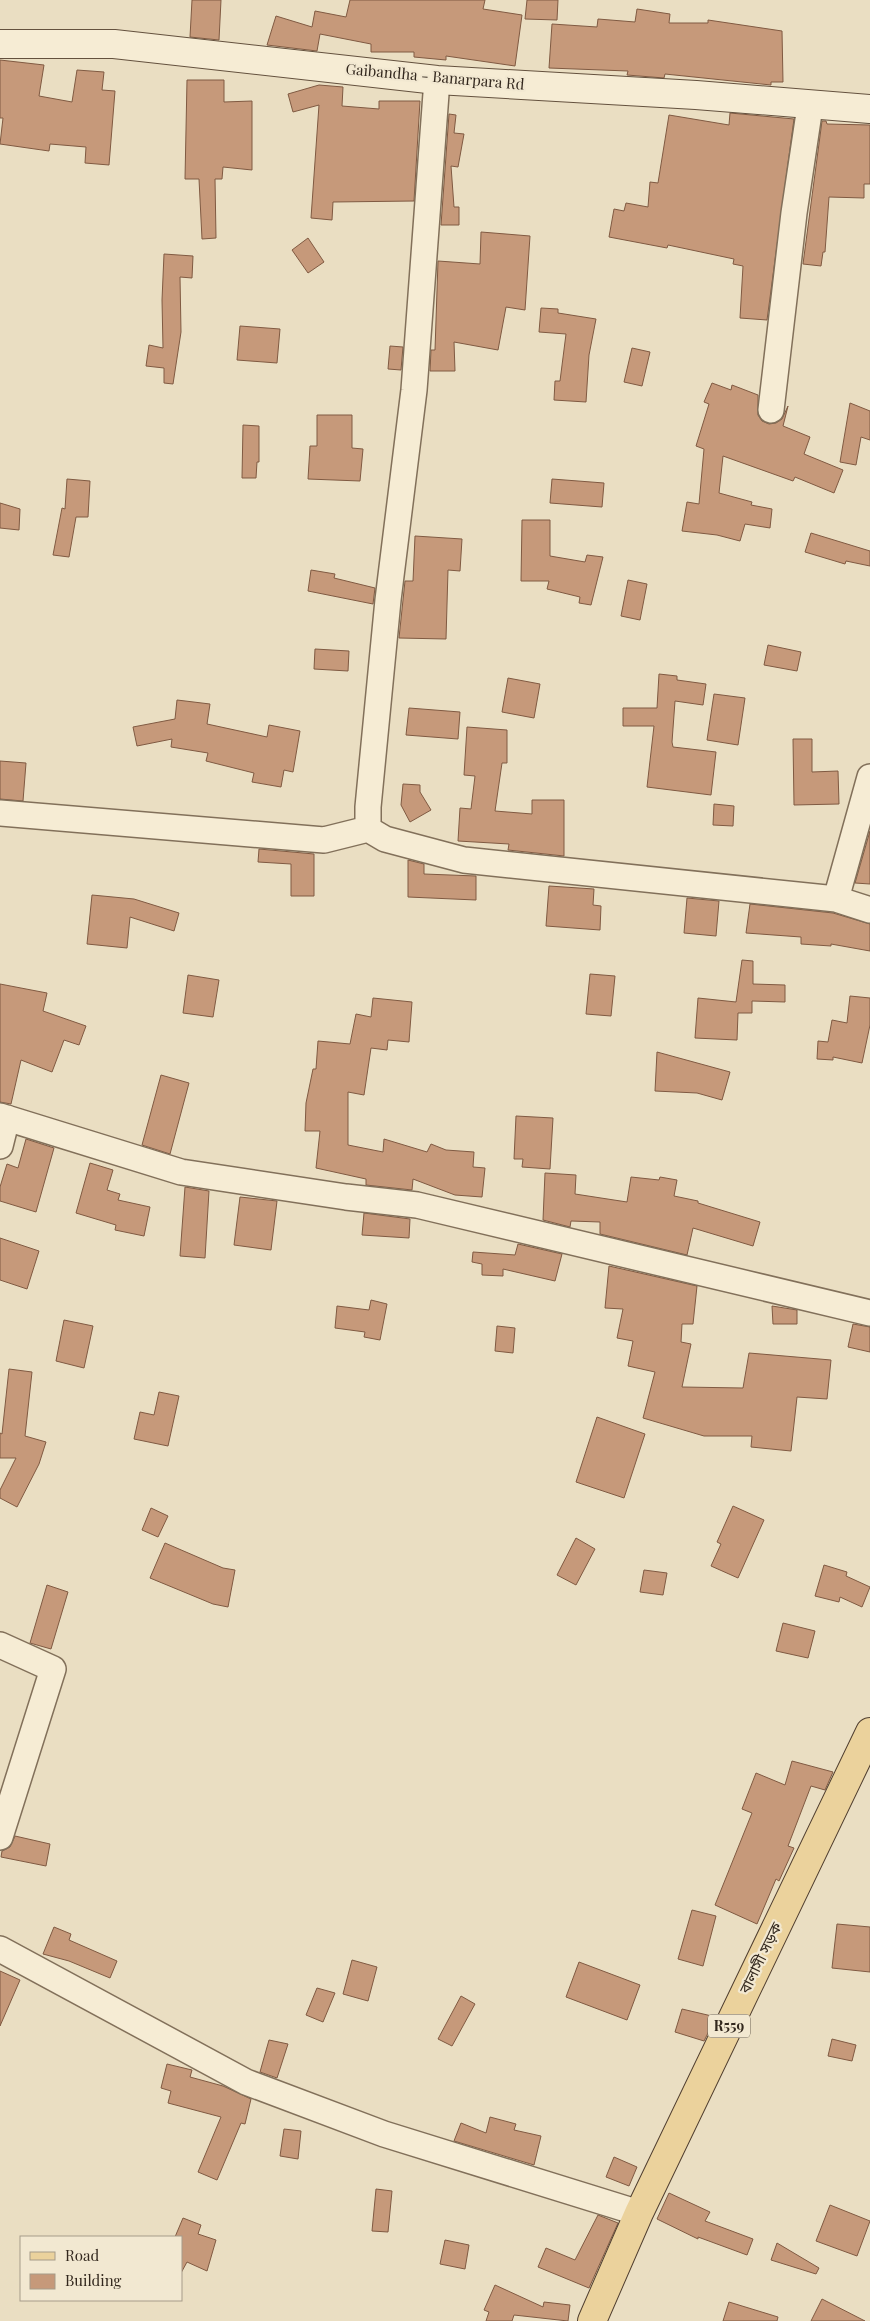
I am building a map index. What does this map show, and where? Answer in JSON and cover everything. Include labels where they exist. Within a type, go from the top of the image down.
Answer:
[{"type":"main road","name":"Gaibandha - Banarpara Rd","points":[[0,44],[114,44],[437,80],[696,95],[870,110]]},
{"type":"main road","name":"বালাসী সড়ক","points":[[592,2321],[639,2213],[870,1732]]},
{"type":"street","points":[[368,829],[368,807],[388,600],[414,390],[437,80]]},
{"type":"street","points":[[770,410],[794,213],[809,113],[818,105]]},
{"type":"street","points":[[836,899],[870,777]]},
{"type":"street","points":[[0,813],[324,840],[368,829],[385,838],[464,860],[836,899],[870,910]]},
{"type":"street","points":[[0,1146],[3,1117],[181,1172],[346,1197],[416,1205],[870,1313]]},
{"type":"street","points":[[0,1645],[53,1669],[0,1837]]},
{"type":"street","points":[[0,1949],[246,2082],[384,2134],[639,2213]]},
{"type":"building","points":[[192,0],[221,0],[219,40],[190,37]]},
{"type":"building","points":[[350,0],[485,0],[483,9],[522,15],[515,66],[446,56],[446,60],[414,57],[414,52],[371,52],[371,44],[320,34],[317,51],[267,45],[276,16],[312,27],[315,11],[346,17]]},
{"type":"building","points":[[527,0],[558,0],[557,20],[525,19]]},
{"type":"building","points":[[637,9],[670,14],[669,23],[708,23],[708,20],[782,31],[783,82],[771,82],[771,85],[665,74],[664,78],[627,75],[628,71],[549,68],[552,24],[597,27],[598,19],[635,22]]},
{"type":"building","points":[[0,60],[44,65],[39,96],[72,102],[77,70],[104,72],[102,90],[115,91],[109,165],[85,163],[86,147],[50,144],[49,151],[0,144],[3,118],[0,118]]},
{"type":"building","points":[[187,80],[224,80],[224,102],[252,101],[252,170],[223,167],[222,179],[215,179],[216,238],[202,239],[199,179],[185,179]]},
{"type":"building","points":[[319,85],[343,87],[342,106],[379,109],[379,101],[420,101],[414,201],[333,202],[332,220],[311,218],[319,105],[293,112],[288,94]]},
{"type":"building","points":[[730,113],[794,119],[767,320],[740,318],[743,266],[733,264],[734,259],[668,245],[667,248],[609,237],[614,209],[624,211],[626,203],[648,207],[650,182],[658,183],[669,115],[729,125]]},
{"type":"building","points":[[449,114],[456,115],[454,133],[464,134],[458,167],[451,166],[454,207],[459,207],[459,225],[441,225]]},
{"type":"building","points":[[822,121],[826,121],[827,124],[870,125],[870,184],[864,184],[864,198],[829,197],[825,252],[823,252],[821,266],[803,264]]},
{"type":"building","points":[[481,232],[530,236],[525,310],[506,307],[498,350],[454,342],[455,371],[430,371],[431,350],[435,350],[438,261],[480,264]]},
{"type":"building","points":[[308,238],[324,262],[308,273],[292,250]]},
{"type":"building","points":[[164,254],[193,256],[192,278],[180,277],[181,332],[173,384],[164,383],[164,368],[146,366],[149,345],[163,348],[162,300]]},
{"type":"building","points":[[541,308],[558,309],[558,313],[596,319],[589,355],[586,402],[554,400],[555,381],[560,381],[566,334],[539,332]]},
{"type":"building","points":[[240,326],[280,329],[277,363],[237,360]]},
{"type":"building","points":[[390,346],[403,347],[401,370],[388,369]]},
{"type":"building","points":[[632,348],[650,352],[642,386],[624,382]]},
{"type":"building","points":[[712,383],[731,390],[732,385],[758,395],[758,415],[762,421],[769,424],[776,423],[782,419],[788,406],[783,426],[810,437],[804,454],[843,470],[834,493],[795,477],[793,481],[723,456],[719,493],[752,502],[751,505],[772,509],[770,528],[745,524],[740,541],[717,535],[682,531],[687,502],[699,504],[704,449],[696,446],[709,404],[704,402]]},
{"type":"building","points":[[850,403],[870,411],[870,440],[861,437],[856,465],[840,462]]},
{"type":"building","points":[[317,415],[352,415],[352,448],[363,449],[360,481],[308,479],[310,446],[317,446]]},
{"type":"building","points":[[243,425],[259,426],[259,462],[257,462],[256,478],[242,478]]},
{"type":"building","points":[[67,479],[90,481],[88,517],[76,517],[69,557],[53,555],[62,508],[65,509]]},
{"type":"building","points":[[552,479],[604,483],[602,507],[550,503]]},
{"type":"building","points":[[0,503],[20,509],[19,530],[0,528]]},
{"type":"building","points":[[522,520],[550,520],[550,556],[585,562],[587,555],[603,557],[591,605],[579,603],[580,597],[547,589],[549,581],[521,581]]},
{"type":"building","points":[[811,533],[870,551],[870,566],[846,561],[845,564],[805,552]]},
{"type":"building","points":[[415,536],[462,539],[460,571],[448,570],[446,639],[399,638],[405,581],[413,581]]},
{"type":"building","points":[[311,570],[335,574],[334,578],[375,588],[373,604],[308,591]]},
{"type":"building","points":[[628,580],[647,584],[640,620],[621,616]]},
{"type":"building","points":[[768,645],[801,652],[797,671],[764,665]]},
{"type":"building","points":[[315,649],[349,651],[348,671],[314,669]]},
{"type":"building","points":[[659,674],[677,676],[677,680],[706,684],[703,705],[675,701],[672,742],[673,747],[716,752],[711,795],[647,787],[654,726],[623,726],[623,708],[657,708]]},
{"type":"building","points":[[508,678],[540,684],[534,718],[502,712]]},
{"type":"building","points":[[714,694],[745,698],[738,745],[707,740]]},
{"type":"building","points":[[177,700],[210,704],[207,724],[267,737],[269,725],[300,731],[293,772],[284,770],[281,787],[252,782],[254,773],[206,761],[208,753],[171,747],[172,739],[137,746],[133,727],[175,719]]},
{"type":"building","points":[[409,708],[460,712],[458,739],[406,735]]},
{"type":"building","points":[[467,727],[507,730],[507,763],[502,763],[495,811],[532,814],[532,800],[564,800],[564,856],[508,850],[509,844],[458,841],[460,808],[471,809],[475,776],[464,775]]},
{"type":"building","points":[[793,739],[812,739],[812,772],[838,771],[839,804],[794,805]]},
{"type":"building","points":[[0,761],[26,763],[23,801],[0,799]]},
{"type":"building","points":[[403,784],[420,785],[420,792],[431,810],[410,822],[401,805]]},
{"type":"building","points":[[714,804],[734,806],[733,826],[713,825]]},
{"type":"building","points":[[870,831],[870,884],[855,883]]},
{"type":"building","points":[[259,849],[314,854],[314,896],[291,896],[291,864],[258,862]]},
{"type":"building","points":[[408,860],[424,864],[424,874],[476,876],[476,900],[408,897]]},
{"type":"building","points":[[549,886],[594,889],[593,905],[601,906],[600,930],[546,926]]},
{"type":"building","points":[[92,895],[134,899],[179,913],[174,931],[130,917],[127,948],[87,944]]},
{"type":"building","points":[[687,898],[719,901],[716,936],[684,933]]},
{"type":"building","points":[[750,904],[833,913],[870,924],[870,951],[831,944],[831,946],[801,944],[801,937],[746,933]]},
{"type":"building","points":[[742,960],[753,961],[753,984],[785,985],[785,1002],[752,1001],[752,1013],[738,1013],[737,1040],[695,1038],[698,998],[736,1002]]},
{"type":"building","points":[[590,974],[615,976],[611,1016],[586,1014]]},
{"type":"building","points":[[188,975],[219,980],[213,1017],[183,1013]]},
{"type":"building","points":[[0,984],[47,993],[43,1011],[86,1026],[79,1045],[64,1040],[52,1072],[21,1060],[11,1104],[0,1102]]},
{"type":"building","points":[[850,996],[870,998],[870,1025],[862,1063],[833,1057],[833,1060],[817,1059],[818,1041],[828,1042],[832,1020],[847,1023]]},
{"type":"building","points":[[373,998],[412,1002],[409,1042],[388,1040],[387,1050],[371,1048],[364,1095],[348,1092],[348,1145],[383,1152],[384,1139],[427,1152],[431,1144],[446,1150],[474,1152],[473,1167],[485,1168],[482,1197],[455,1195],[413,1179],[412,1190],[366,1185],[366,1179],[316,1168],[320,1131],[305,1131],[306,1103],[313,1069],[316,1069],[318,1041],[350,1044],[356,1014],[371,1017]]},
{"type":"building","points":[[657,1052],[730,1072],[722,1100],[697,1093],[655,1091]]},
{"type":"building","points":[[161,1075],[189,1083],[170,1154],[142,1145]]},
{"type":"building","points":[[516,1116],[553,1118],[550,1169],[522,1167],[523,1159],[514,1159]]},
{"type":"building","points":[[26,1139],[54,1148],[36,1212],[0,1201],[0,1187],[7,1164],[18,1168]]},
{"type":"building","points":[[90,1163],[113,1170],[107,1190],[120,1194],[118,1200],[150,1207],[144,1236],[115,1230],[116,1225],[76,1213]]},
{"type":"building","points":[[545,1173],[576,1175],[575,1194],[627,1202],[631,1177],[659,1180],[660,1177],[677,1180],[674,1196],[698,1201],[698,1203],[760,1222],[753,1246],[693,1228],[687,1255],[600,1234],[600,1222],[571,1221],[570,1227],[543,1220]]},
{"type":"building","points":[[185,1187],[209,1191],[205,1258],[180,1256]]},
{"type":"building","points":[[240,1197],[277,1201],[271,1250],[234,1245]]},
{"type":"building","points":[[364,1213],[410,1219],[409,1238],[362,1235]]},
{"type":"building","points":[[0,1238],[39,1251],[27,1289],[0,1280]]},
{"type":"building","points":[[518,1244],[562,1254],[555,1281],[503,1269],[503,1276],[482,1275],[482,1264],[472,1262],[473,1252],[515,1255]]},
{"type":"building","points":[[609,1266],[697,1286],[693,1324],[682,1324],[681,1342],[691,1344],[682,1387],[743,1388],[749,1353],[831,1360],[827,1399],[797,1397],[791,1451],[751,1447],[752,1436],[704,1436],[643,1418],[655,1372],[628,1366],[633,1341],[617,1338],[623,1309],[605,1308]]},
{"type":"building","points":[[371,1300],[387,1304],[380,1340],[364,1337],[365,1332],[335,1328],[337,1306],[369,1310]]},
{"type":"building","points":[[772,1306],[797,1310],[797,1324],[773,1324]]},
{"type":"building","points":[[64,1320],[93,1326],[84,1368],[56,1361]]},
{"type":"building","points":[[853,1324],[870,1327],[870,1352],[848,1347]]},
{"type":"building","points":[[497,1326],[515,1328],[513,1353],[495,1351]]},
{"type":"building","points":[[9,1369],[32,1372],[25,1436],[46,1442],[39,1464],[17,1507],[0,1498],[0,1490],[16,1458],[0,1458],[0,1433],[2,1434]]},
{"type":"building","points":[[159,1392],[179,1396],[168,1446],[134,1439],[140,1412],[154,1415]]},
{"type":"building","points":[[597,1417],[645,1434],[624,1498],[576,1482]]},
{"type":"building","points":[[733,1506],[764,1520],[738,1578],[711,1566],[721,1544],[717,1542]]},
{"type":"building","points":[[151,1508],[168,1516],[158,1537],[142,1530]]},
{"type":"building","points":[[576,1538],[595,1549],[576,1585],[557,1575]]},
{"type":"building","points":[[165,1543],[223,1568],[235,1570],[228,1607],[213,1604],[150,1578]]},
{"type":"building","points":[[824,1565],[847,1572],[846,1576],[870,1587],[862,1607],[840,1597],[839,1602],[815,1596]]},
{"type":"building","points":[[644,1570],[667,1573],[663,1595],[640,1592]]},
{"type":"building","points":[[47,1585],[68,1592],[51,1649],[30,1643]]},
{"type":"building","points":[[783,1623],[815,1631],[808,1658],[776,1651]]},
{"type":"building","points":[[792,1761],[833,1772],[825,1790],[811,1786],[788,1846],[794,1848],[779,1881],[776,1879],[757,1924],[715,1905],[752,1813],[742,1809],[756,1773],[785,1785]]},
{"type":"building","points":[[15,1836],[50,1844],[46,1866],[1,1857],[2,1851],[10,1847]]},
{"type":"building","points":[[692,1910],[716,1916],[703,1966],[678,1959]]},
{"type":"building","points":[[837,1924],[870,1927],[870,1972],[832,1968]]},
{"type":"building","points":[[54,1927],[71,1934],[69,1940],[117,1961],[110,1978],[69,1961],[43,1954]]},
{"type":"building","points":[[352,1960],[377,1967],[368,2001],[343,1994]]},
{"type":"building","points":[[579,1962],[640,1985],[627,2020],[566,1997]]},
{"type":"building","points":[[0,1971],[20,1980],[0,2026]]},
{"type":"building","points":[[317,1988],[335,1993],[323,2022],[306,2015]]},
{"type":"building","points":[[461,1996],[475,2004],[452,2046],[438,2039]]},
{"type":"building","points":[[682,2009],[716,2017],[704,2041],[675,2032]]},
{"type":"building","points":[[832,2039],[856,2045],[852,2061],[828,2056]]},
{"type":"building","points":[[269,2040],[288,2044],[277,2078],[260,2072]]},
{"type":"building","points":[[167,2064],[192,2070],[190,2077],[223,2086],[251,2099],[245,2124],[241,2123],[217,2180],[198,2172],[221,2117],[168,2103],[171,2091],[161,2088]]},
{"type":"building","points":[[490,2117],[516,2124],[514,2130],[541,2136],[534,2165],[454,2141],[461,2123],[486,2133]]},
{"type":"building","points":[[284,2129],[301,2131],[298,2159],[280,2156]]},
{"type":"building","points":[[614,2157],[637,2167],[629,2186],[606,2177]]},
{"type":"building","points":[[376,2189],[392,2191],[388,2232],[372,2231]]},
{"type":"building","points":[[669,2193],[710,2212],[705,2221],[753,2239],[747,2255],[698,2237],[698,2239],[657,2219]]},
{"type":"building","points":[[830,2205],[870,2221],[857,2256],[816,2241]]},
{"type":"building","points":[[598,2215],[618,2223],[589,2288],[538,2267],[546,2248],[575,2260]]},
{"type":"building","points":[[183,2218],[201,2225],[198,2234],[216,2240],[207,2271],[187,2262],[182,2271],[182,2236],[175,2236]]},
{"type":"building","points":[[445,2240],[469,2245],[465,2269],[440,2264]]},
{"type":"building","points":[[777,2243],[819,2268],[816,2274],[771,2260]]},
{"type":"building","points":[[495,2285],[543,2307],[544,2302],[570,2305],[568,2321],[514,2315],[512,2321],[486,2321],[489,2312],[484,2310]]},
{"type":"building","points":[[822,2299],[865,2321],[811,2321]]},
{"type":"building","points":[[729,2302],[778,2317],[777,2321],[723,2321]]}]
